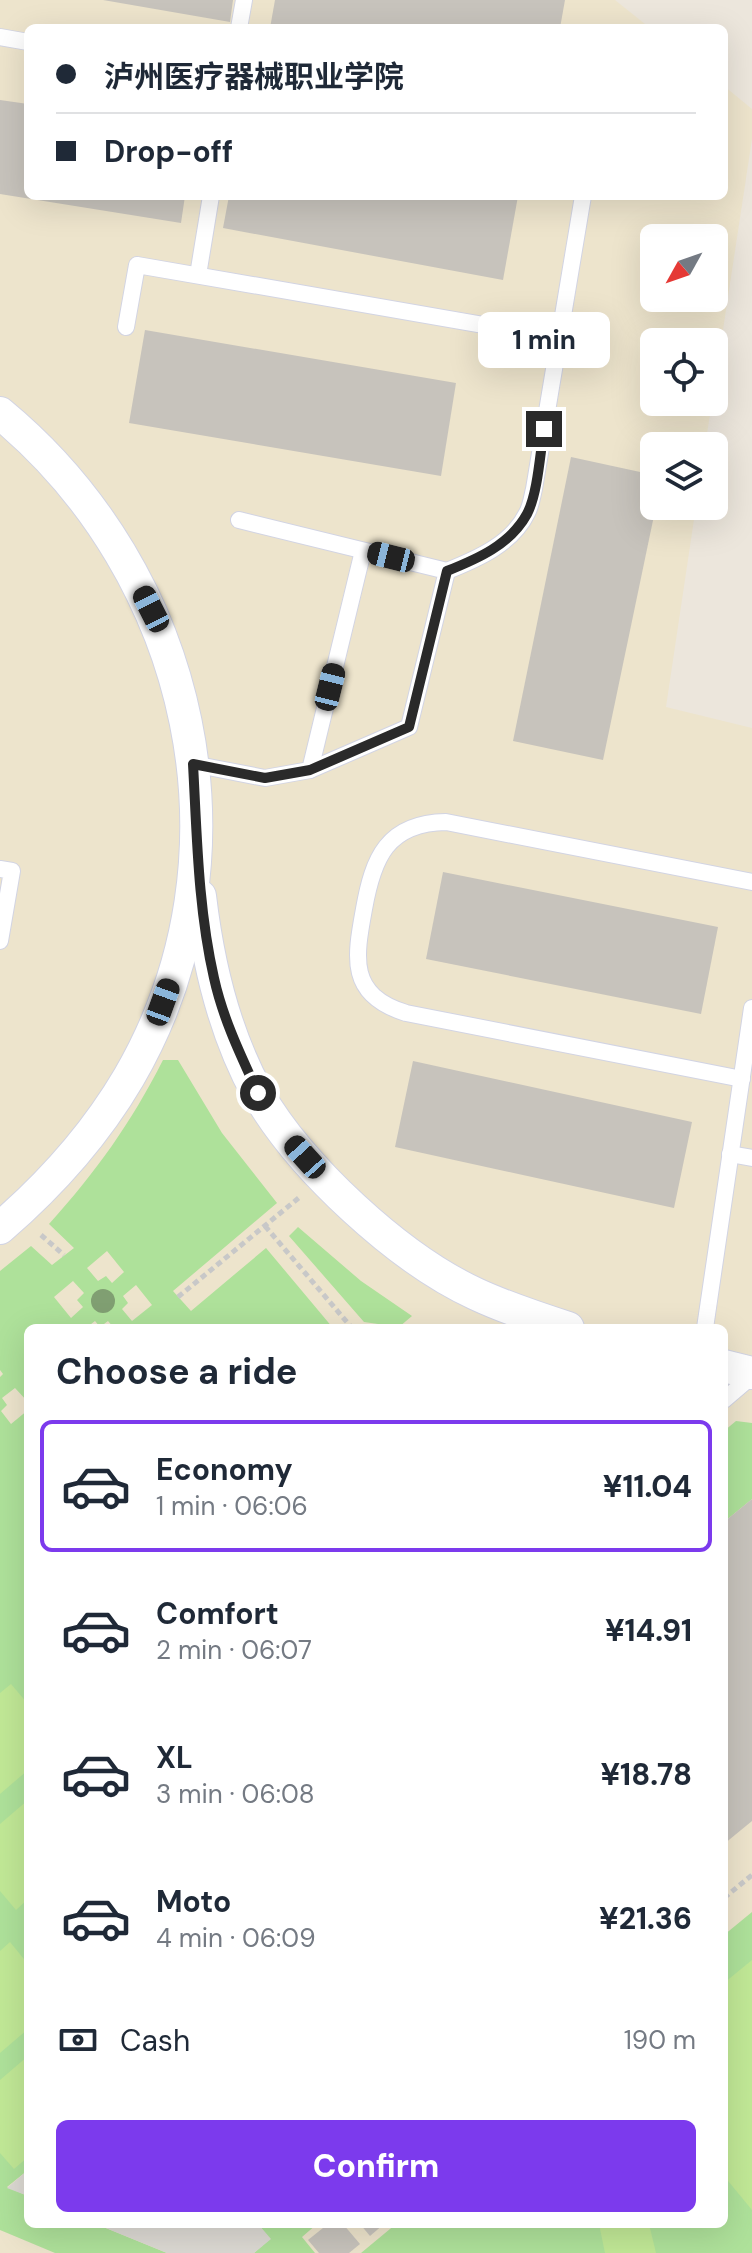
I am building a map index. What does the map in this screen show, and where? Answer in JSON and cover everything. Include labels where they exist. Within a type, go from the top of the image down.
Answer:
[{"type":"street","points":[[0,413],[27,435],[65,474],[98,516],[127,561],[151,609],[170,659],[185,711],[193,764],[198,877],[214,981],[232,1038],[258,1093],[286,1136],[323,1178],[377,1229],[473,1293],[557,1324]]},
{"type":"street","points":[[0,1228],[33,1200],[69,1162],[102,1120],[131,1075],[172,977],[186,924],[194,872],[196,818]]},
{"type":"street","points":[[728,1367],[752,1374]]},
{"type":"lane","points":[[240,24],[244,0]]},
{"type":"lane","points":[[0,37],[24,41]]},
{"type":"lane","points":[[198,275],[210,200]]},
{"type":"lane","points":[[239,520],[447,571],[481,557],[508,538],[527,514],[534,489],[582,200]]},
{"type":"lane","points":[[126,327],[137,265],[559,338]]},
{"type":"lane","points":[[310,770],[363,551]]},
{"type":"lane","points":[[193,764],[265,778],[310,770],[409,727],[447,571]]},
{"type":"lane","points":[[742,1079],[398,1011],[376,999],[365,986],[356,957],[370,875],[376,862],[393,839],[405,831],[432,822],[446,822],[752,882]]},
{"type":"lane","points":[[0,869],[12,871],[0,941]]},
{"type":"lane","points":[[706,1324],[752,1008]]},
{"type":"lane","points":[[730,1154],[752,1158]]},
{"type":"lane","points":[[728,1396],[752,1374]]},
{"type":"path","points":[[178,1297],[323,1178]]},
{"type":"path","points":[[265,1226],[349,1324]]},
{"type":"path","points":[[728,1895],[752,1875]]},
{"type":"shaded area","points":[[0,0],[615,0],[645,24],[24,24],[24,200],[728,200],[728,89],[752,109],[752,139],[728,297],[728,224],[640,224],[640,312],[726,312],[723,328],[640,328],[640,416],[710,416],[707,432],[640,432],[640,520],[694,520],[666,707],[752,728],[752,2253],[0,2253]]},
{"type":"shaded area","points":[[24,2173],[24,2194],[7,2188]]},
{"type":"shaded area","points":[[106,2228],[261,2228],[271,2239],[254,2253],[167,2253]]},
{"type":"green space","points":[[163,1060],[178,1060],[222,1133],[277,1203],[173,1291],[191,1311],[266,1248],[330,1324],[111,1324],[108,1321],[98,1324],[95,1321],[91,1324],[24,1324],[24,1398],[15,1388],[2,1398],[7,1405],[1,1411],[11,1424],[24,1413],[24,2173],[7,2187],[24,2194],[24,2228],[106,2228],[167,2253],[55,2253],[0,2230],[0,1377],[3,1374],[0,1370],[0,1271],[31,1246],[52,1265],[74,1248],[49,1224],[112,1146]],"holes":[[[107,1251],[124,1272],[112,1283],[106,1276],[98,1281],[87,1268]],[[73,1281],[84,1293],[77,1300],[83,1307],[71,1318],[54,1297]],[[136,1285],[152,1305],[132,1321],[122,1309],[128,1303],[123,1296]]]},
{"type":"green space","points":[[298,1227],[361,1281],[412,1316],[403,1324],[364,1322],[289,1236]]},
{"type":"green space","points":[[736,1421],[752,1423],[752,1499],[728,1519],[728,1428]]},
{"type":"green space","points":[[11,1684],[24,1699],[24,1773],[0,1794],[0,1693]]},
{"type":"green space","points":[[24,1803],[24,1903],[16,1910],[0,1891],[0,1824]]},
{"type":"green space","points":[[752,1912],[752,2253],[361,2253],[391,2228],[728,2228],[728,1932]]},
{"type":"green space","points":[[10,1942],[24,1959],[24,2032],[0,2053],[0,1951]]},
{"type":"green space","points":[[752,1960],[752,2210],[728,2181],[728,1980]]},
{"type":"green space","points":[[24,2059],[24,2160],[14,2169],[0,2153],[0,2080]]},
{"type":"green space","points":[[261,2228],[312,2228],[302,2237],[315,2253],[254,2253],[270,2239]]},
{"type":"green space","points":[[600,2228],[650,2228],[656,2253],[605,2253]]},
{"type":"building","points":[[103,0],[233,0],[230,22]]},
{"type":"building","points":[[275,0],[565,0],[561,24],[271,24]]},
{"type":"building","points":[[0,100],[24,103],[24,198],[0,194]]},
{"type":"building","points":[[37,200],[184,200],[181,223]]},
{"type":"building","points":[[228,200],[517,200],[503,280],[223,228]]},
{"type":"building","points":[[145,330],[456,383],[441,476],[129,423]]},
{"type":"building","points":[[571,457],[640,472],[640,520],[653,520],[603,760],[513,741]]},
{"type":"building","points":[[443,872],[718,927],[701,1014],[426,959]]},
{"type":"building","points":[[413,1061],[692,1122],[674,1208],[395,1147]]},
{"type":"building","points":[[752,1499],[752,1821],[728,1841],[728,1519]]},
{"type":"building","points":[[323,2228],[346,2228],[360,2244],[349,2253],[319,2253],[308,2240]]},
{"type":"building","points":[[363,2228],[379,2228],[370,2236]]},
{"type":"route","points":[[258,1093],[232,1038],[214,981],[198,877],[193,764],[265,778],[310,770],[409,727],[447,571],[481,557],[508,538],[527,514],[544,429]]}]
